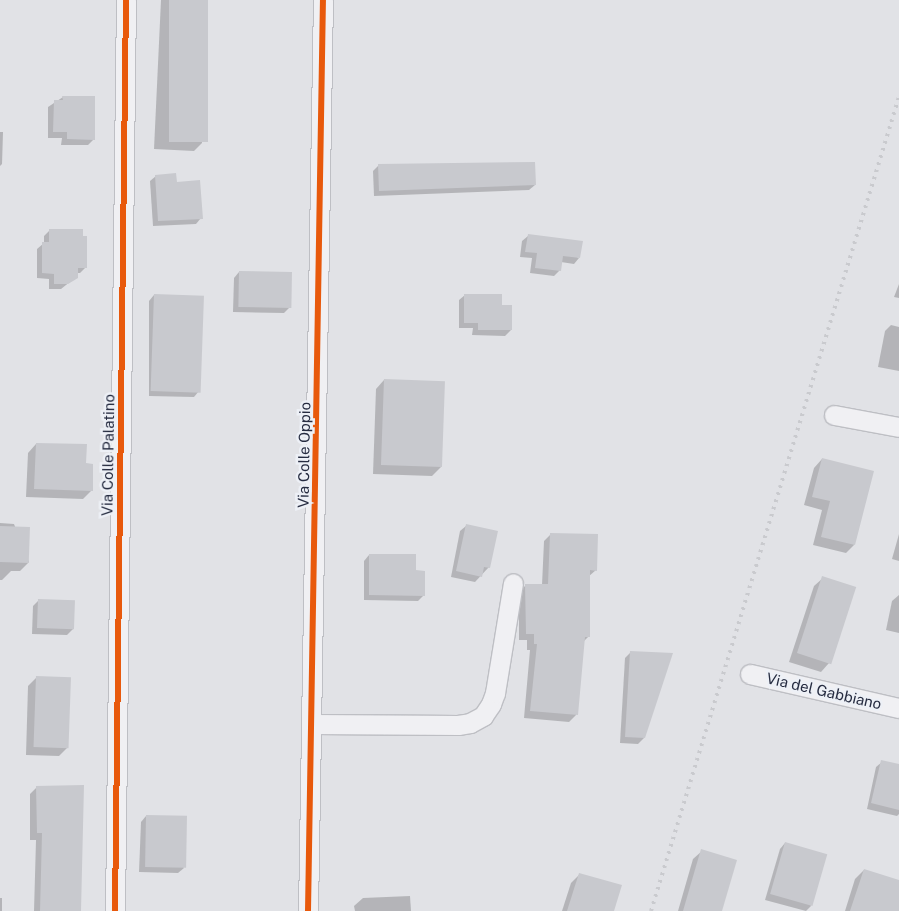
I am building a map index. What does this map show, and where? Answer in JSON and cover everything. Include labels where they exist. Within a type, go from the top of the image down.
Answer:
[{"type":"street","name":"Via Colle Palatino","points":[[115,911],[126,0]]},
{"type":"street","name":"Via Colle Oppio","points":[[308,911],[313,724],[323,0]]},
{"type":"street","points":[[834,415],[899,427]]},
{"type":"street","points":[[313,724],[458,725],[470,723],[483,716],[491,704],[495,693],[513,582]]},
{"type":"street","name":"Via del Gabbiano","points":[[750,674],[899,708]]},
{"type":"building","points":[[169,0],[208,0],[208,142],[169,142]]},
{"type":"building","points":[[62,96],[95,96],[95,140],[67,139],[67,132],[53,132],[54,100],[63,100]]},
{"type":"building","points":[[535,162],[536,185],[379,191],[378,164]]},
{"type":"building","points":[[176,173],[177,182],[200,180],[203,219],[158,221],[155,175]]},
{"type":"building","points":[[49,229],[83,229],[83,236],[87,236],[87,268],[78,268],[78,278],[68,284],[54,284],[54,274],[42,273],[42,242],[49,242]]},
{"type":"building","points":[[528,234],[583,241],[580,258],[563,256],[561,271],[535,268],[537,253],[525,252]]},
{"type":"building","points":[[239,271],[292,272],[291,308],[238,307]]},
{"type":"building","points":[[154,294],[204,296],[201,393],[151,391]]},
{"type":"building","points":[[464,294],[502,294],[502,305],[512,305],[512,330],[478,330],[478,323],[464,323]]},
{"type":"building","points":[[384,379],[445,381],[442,467],[381,465]]},
{"type":"building","points":[[36,443],[87,444],[86,463],[93,464],[93,491],[34,489]]},
{"type":"building","points":[[822,458],[874,471],[855,545],[821,537],[830,501],[812,497]]},
{"type":"building","points":[[466,524],[498,531],[490,568],[484,567],[482,577],[456,571]]},
{"type":"building","points":[[0,526],[30,527],[29,563],[0,562]]},
{"type":"building","points":[[550,533],[598,534],[597,571],[590,570],[590,637],[585,637],[578,715],[530,711],[537,644],[534,644],[534,634],[526,634],[525,584],[548,584]]},
{"type":"building","points":[[369,554],[416,554],[416,570],[425,571],[425,596],[369,595]]},
{"type":"building","points":[[822,576],[856,587],[831,664],[797,653]]},
{"type":"building","points":[[38,599],[75,600],[74,629],[37,628]]},
{"type":"building","points":[[630,651],[673,653],[645,738],[625,737]]},
{"type":"building","points":[[36,676],[71,677],[69,748],[34,747]]},
{"type":"building","points":[[881,760],[899,764],[899,810],[871,803]]},
{"type":"building","points":[[84,785],[81,911],[40,911],[42,833],[37,833],[36,786]]},
{"type":"building","points":[[146,815],[187,816],[186,868],[145,867]]},
{"type":"building","points":[[785,842],[827,854],[812,906],[770,894]]},
{"type":"building","points":[[701,849],[737,860],[722,911],[683,911]]},
{"type":"building","points":[[864,869],[899,880],[899,911],[850,911]]},
{"type":"building","points":[[579,873],[622,885],[614,911],[567,911]]},
{"type":"railway","points":[[651,911],[899,97]]},
{"type":"cycle path","points":[[115,911],[126,0]]},
{"type":"cycle path","points":[[308,911],[323,0]]}]
